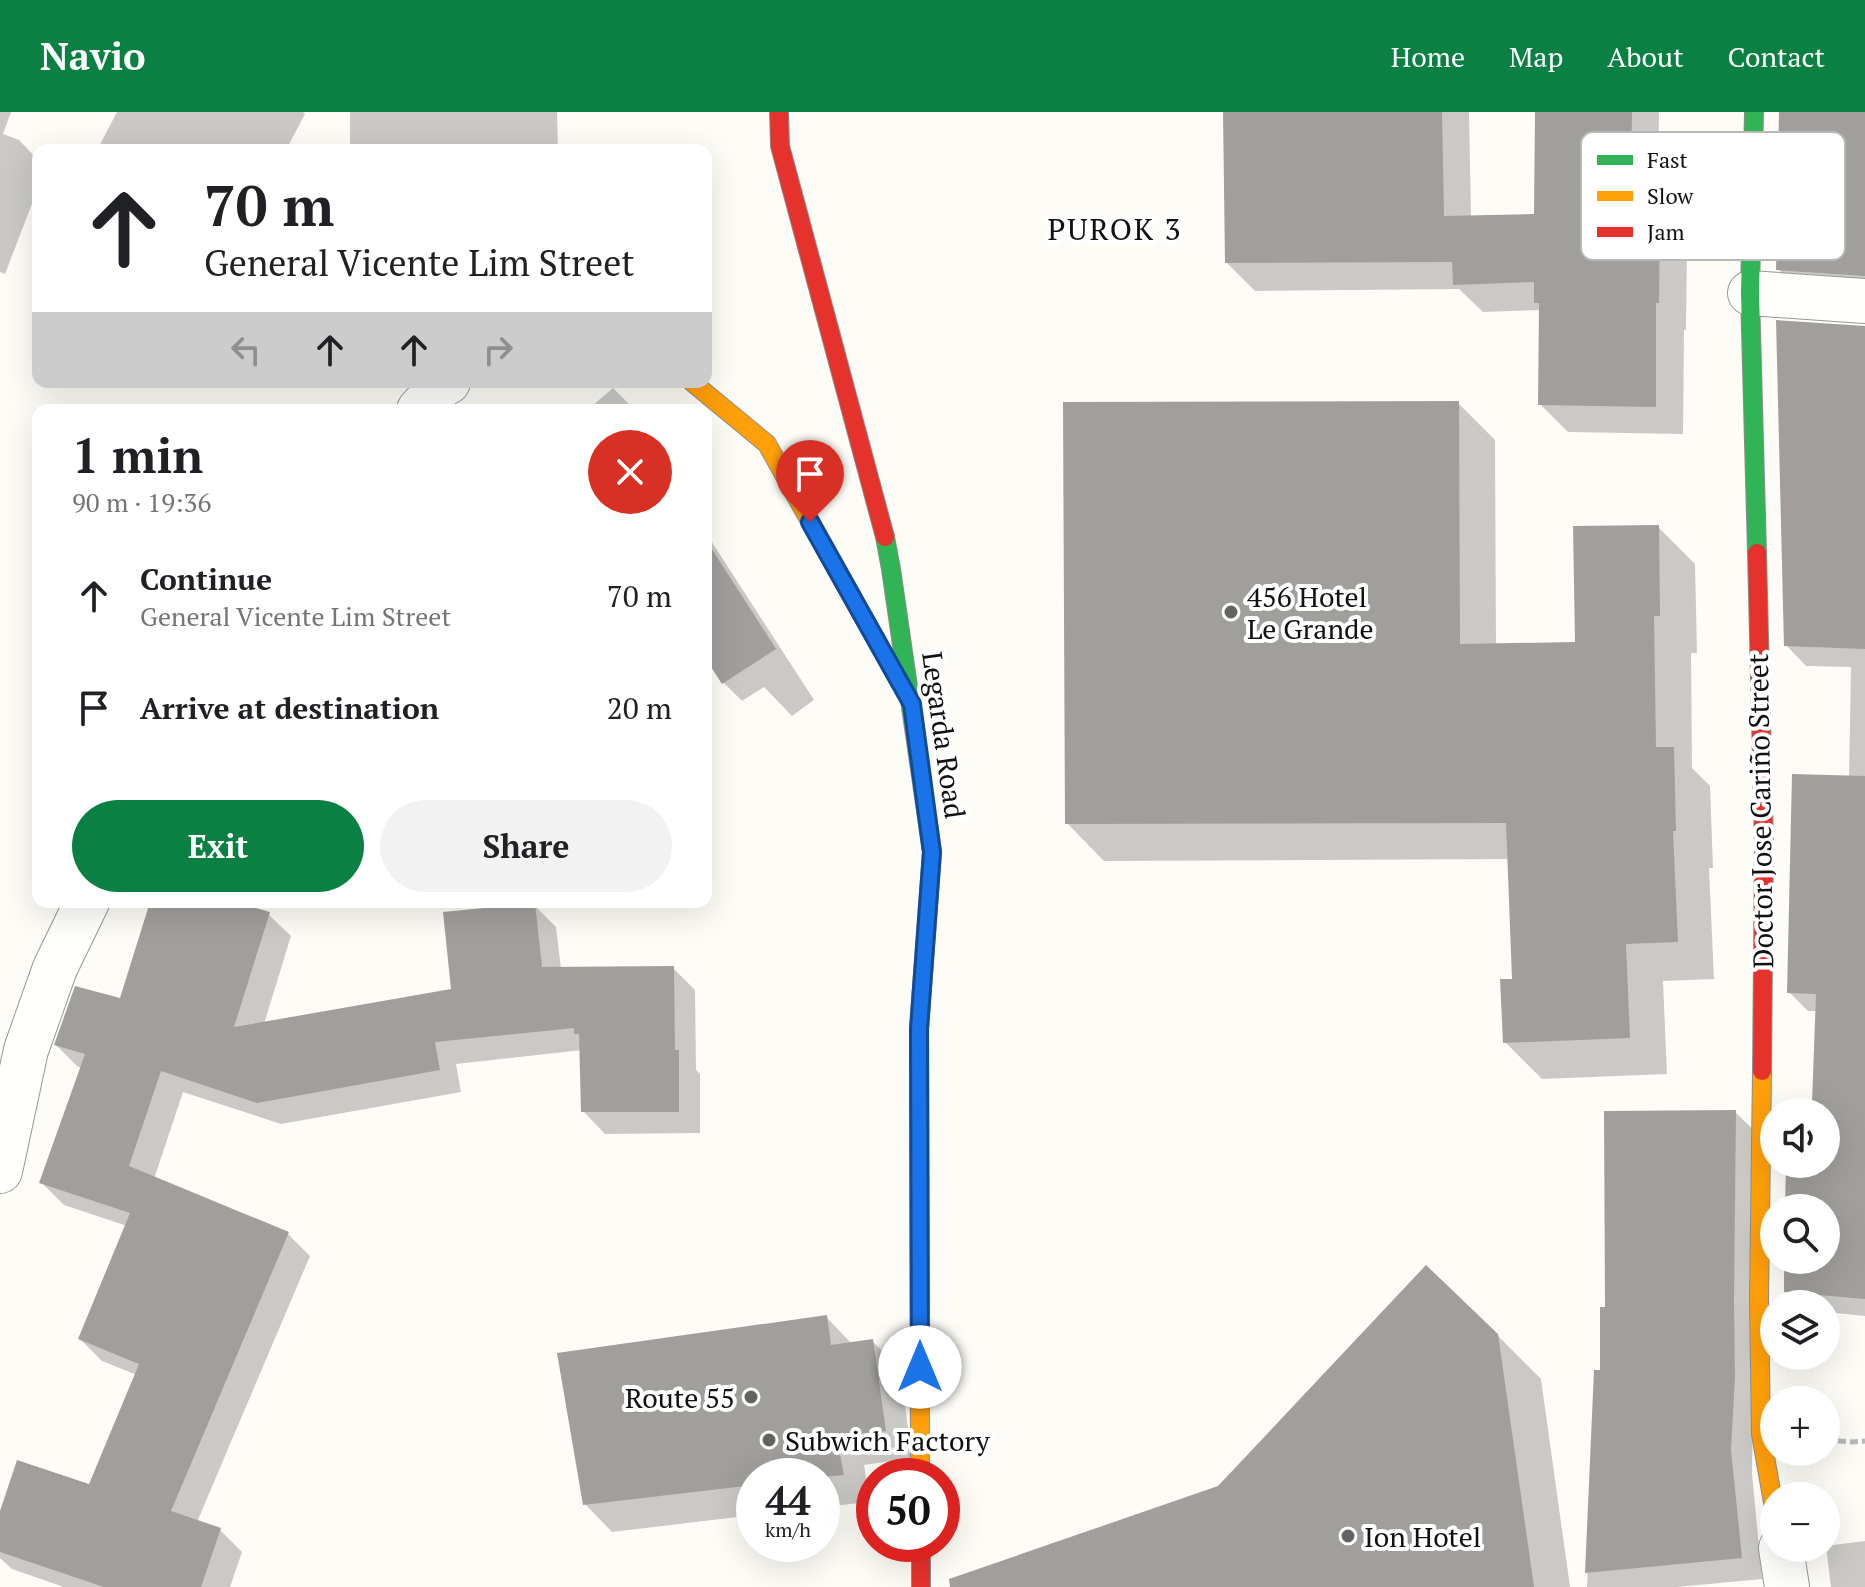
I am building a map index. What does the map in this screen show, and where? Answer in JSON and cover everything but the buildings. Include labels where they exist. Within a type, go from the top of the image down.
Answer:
[{"type":"street","name":"Legarda Road","points":[[779,112],[780,146],[881,518],[912,704],[932,852],[919,1029],[920,1458]]},
{"type":"street","name":"Doctor Jose Cariño Street","points":[[1754,112],[1754,132]]},
{"type":"street","name":"Doctor Jose Cariño Street","points":[[1751,260],[1764,845],[1759,1300],[1761,1434],[1769,1482]]},
{"type":"street","points":[[1750,293],[1865,301]]},
{"type":"street","points":[[425,404],[439,388]]},
{"type":"street","points":[[699,388],[767,444],[912,704]]},
{"type":"street","points":[[0,1171],[26,1050],[55,968],[84,908]]},
{"type":"street","points":[[921,1562],[921,1587]]},
{"type":"street","points":[[1783,1562],[1787,1587]]},
{"type":"path","points":[[1840,1441],[1865,1441]]},
{"type":"traffic: fast","points":[[1754,112],[1754,132]]},
{"type":"traffic: fast","points":[[1751,260],[1757,553]]},
{"type":"traffic: fast","points":[[885,537],[932,852],[922,987]]},
{"type":"traffic: slow","points":[[699,388],[767,444],[898,679]]},
{"type":"traffic: slow","points":[[920,1458],[919,1029],[922,987]]},
{"type":"traffic: slow","points":[[1762,1071],[1761,1434],[1769,1482]]},
{"type":"traffic: jam","points":[[779,112],[780,146],[885,537]]},
{"type":"traffic: jam","points":[[1757,553],[1764,845],[1762,1071]]},
{"type":"traffic: jam","points":[[921,1562],[921,1587]]},
{"type":"place","name":"456 Hotel Le Grande","points":[[1231,612]]},
{"type":"place","name":"Route 55","points":[[751,1397]]},
{"type":"place","name":"Subwich Factory","points":[[769,1440]]},
{"type":"place","name":"Ion Hotel","points":[[1348,1536]]},
{"type":"district","name":"PUROK 3","points":[[1115,229]]},
{"type":"route","points":[[810,522],[912,704],[932,852],[919,1029],[920,1367]]}]
